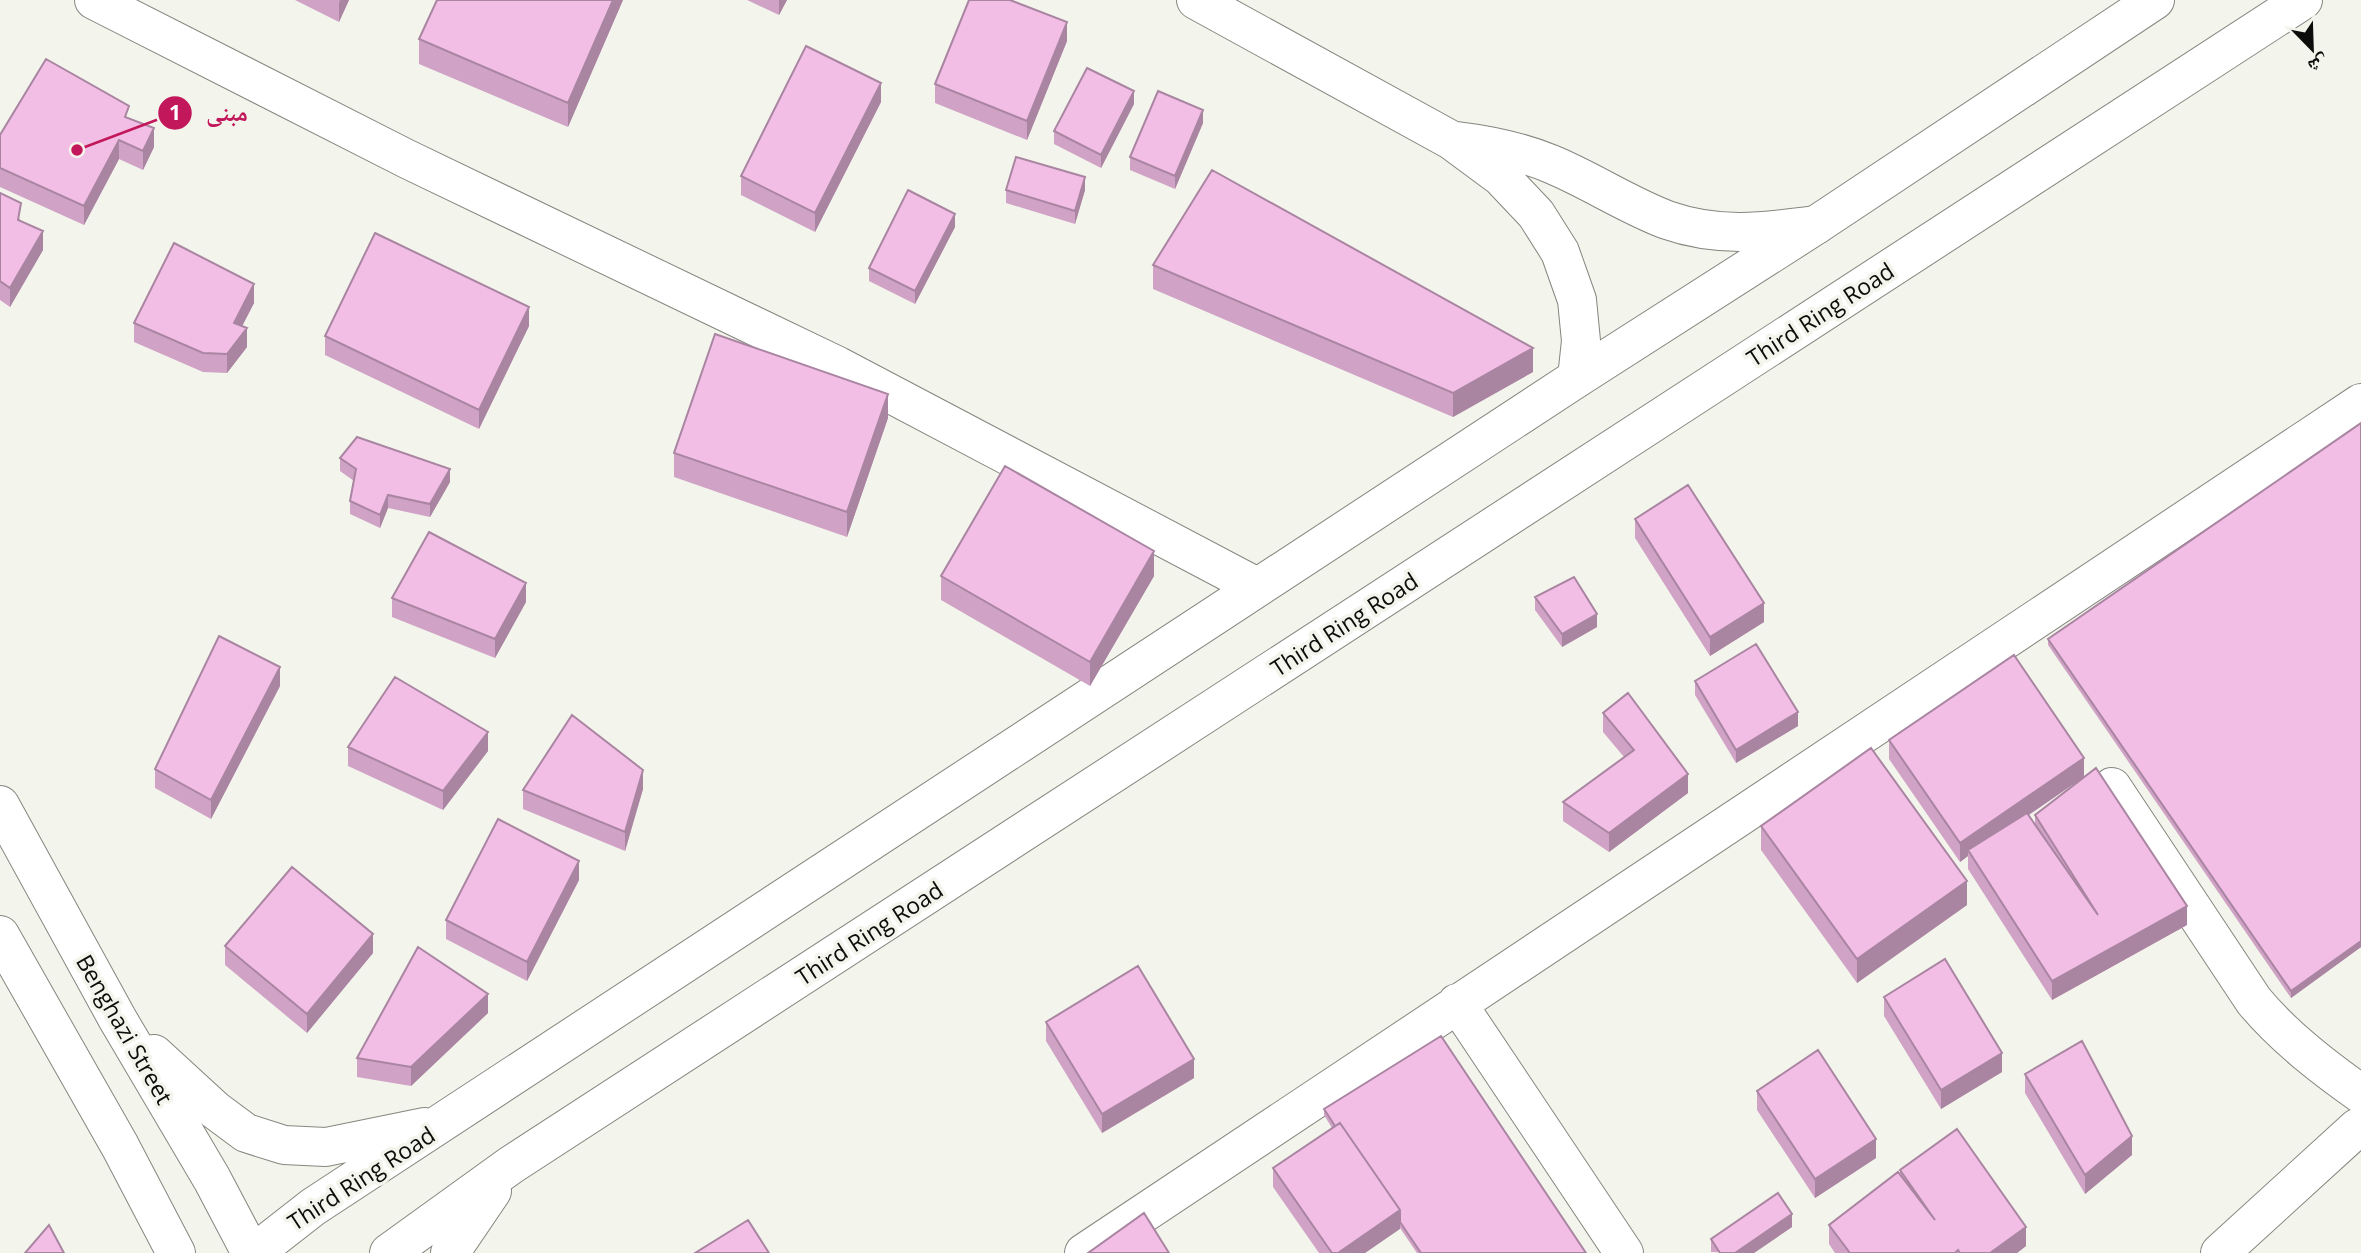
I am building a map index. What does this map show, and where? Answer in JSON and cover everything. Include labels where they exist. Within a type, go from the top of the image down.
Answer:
[{"type":"main road","points":[[94,0],[407,159],[838,366],[1258,587]]},
{"type":"main road","points":[[1196,0],[1451,140],[1501,177],[1536,214],[1560,252],[1577,300],[1581,341],[1577,378]]},
{"type":"main road","name":"Third Ring Road","points":[[252,1253],[313,1207],[1577,378],[1815,226],[2155,0]]},
{"type":"main road","name":"Third Ring Road","points":[[389,1253],[511,1165],[2304,0]]},
{"type":"main road","points":[[1451,140],[1502,147],[1526,154],[1551,163],[1667,219],[1709,230],[1751,233],[1815,226]]},
{"type":"main road","points":[[1084,1253],[1149,1231],[1457,1003],[2361,403]]},
{"type":"main road","points":[[2112,787],[2243,986],[2260,1007],[2326,1069],[2360,1118],[2220,1253]]},
{"type":"main road","name":"Benghazi Street","points":[[0,805],[117,1018],[212,1179],[252,1253]]},
{"type":"main road","points":[[0,935],[176,1253]]},
{"type":"main road","points":[[1457,1003],[1624,1253]]},
{"type":"main road","points":[[117,1018],[215,1110],[246,1133],[284,1145],[326,1147],[443,1123]]},
{"type":"main road","points":[[450,1253],[463,1230],[511,1165]]},
{"type":"building","points":[[437,0],[613,0],[568,103],[419,39]]},
{"type":"building","points":[[969,0],[1010,0],[1067,22],[1027,121],[935,84]]},
{"type":"building","points":[[806,46],[881,83],[815,213],[741,176]]},
{"type":"building","points":[[46,59],[129,106],[125,117],[154,128],[143,151],[119,140],[84,206],[0,168],[0,135]]},
{"type":"building","points":[[1087,68],[1134,91],[1101,155],[1054,131]]},
{"type":"building","points":[[1158,91],[1203,110],[1175,176],[1130,157]]},
{"type":"building","points":[[1016,157],[1085,177],[1075,211],[1006,190]]},
{"type":"building","points":[[1212,170],[1533,348],[1453,393],[1153,265]]},
{"type":"building","points":[[908,190],[955,214],[915,291],[869,268]]},
{"type":"building","points":[[0,193],[21,203],[18,220],[43,231],[10,288],[0,281]]},
{"type":"building","points":[[375,233],[529,307],[479,410],[325,336]]},
{"type":"building","points":[[174,243],[254,284],[234,323],[247,328],[227,354],[203,353],[134,323]]},
{"type":"building","points":[[715,334],[888,394],[847,512],[674,453]]},
{"type":"building","points":[[2361,423],[2361,941],[2291,991],[2048,639]]},
{"type":"building","points":[[357,437],[450,469],[430,504],[388,495],[380,515],[350,501],[356,469],[340,458]]},
{"type":"building","points":[[1005,466],[1154,551],[1090,662],[941,576]]},
{"type":"building","points":[[1688,485],[1764,603],[1710,637],[1635,519]]},
{"type":"building","points":[[429,532],[526,583],[495,639],[392,598]]},
{"type":"building","points":[[1574,577],[1597,614],[1562,634],[1535,597]]},
{"type":"building","points":[[219,636],[280,667],[211,800],[155,769]]},
{"type":"building","points":[[1756,644],[1798,712],[1736,750],[1695,681]]},
{"type":"building","points":[[2014,655],[2084,758],[1960,843],[1889,740]]},
{"type":"building","points":[[395,677],[488,732],[443,791],[348,747]]},
{"type":"building","points":[[1628,693],[1688,774],[1609,833],[1563,802],[1634,750],[1603,713]]},
{"type":"building","points":[[572,715],[643,770],[625,832],[523,790]]},
{"type":"building","points":[[1871,748],[1967,881],[1857,959],[1761,826]]},
{"type":"building","points":[[2096,768],[2187,906],[2052,981],[1968,850],[2027,813],[2098,915],[2035,815]]},
{"type":"building","points":[[498,819],[579,861],[527,962],[446,920]]},
{"type":"building","points":[[292,867],[373,934],[307,1014],[225,946]]},
{"type":"building","points":[[418,947],[488,994],[411,1067],[357,1058]]},
{"type":"building","points":[[1945,959],[2002,1053],[1941,1090],[1884,997]]},
{"type":"building","points":[[1138,966],[1194,1059],[1102,1114],[1046,1022]]},
{"type":"building","points":[[1441,1036],[1586,1253],[1421,1253],[1400,1222],[1400,1210],[1340,1123],[1335,1126],[1324,1109]]},
{"type":"building","points":[[2082,1041],[2132,1136],[2085,1175],[2025,1074]]},
{"type":"building","points":[[1818,1050],[1876,1139],[1815,1179],[1757,1091]]},
{"type":"building","points":[[1340,1123],[1400,1210],[1338,1253],[1332,1253],[1273,1168]]},
{"type":"building","points":[[1957,1129],[2026,1227],[1990,1253],[1960,1253],[1958,1250],[1955,1253],[1850,1253],[1829,1225],[1898,1172],[1935,1220],[1900,1170]]},
{"type":"building","points":[[1778,1193],[1792,1214],[1735,1253],[1720,1253],[1711,1239]]},
{"type":"building","points":[[1144,1213],[1169,1253],[1088,1253]]},
{"type":"building","points":[[748,1220],[769,1253],[695,1253]]},
{"type":"building","points":[[49,1225],[64,1253],[25,1253]]},
{"type":"place","name":"مبنى","points":[[77,150]]}]
